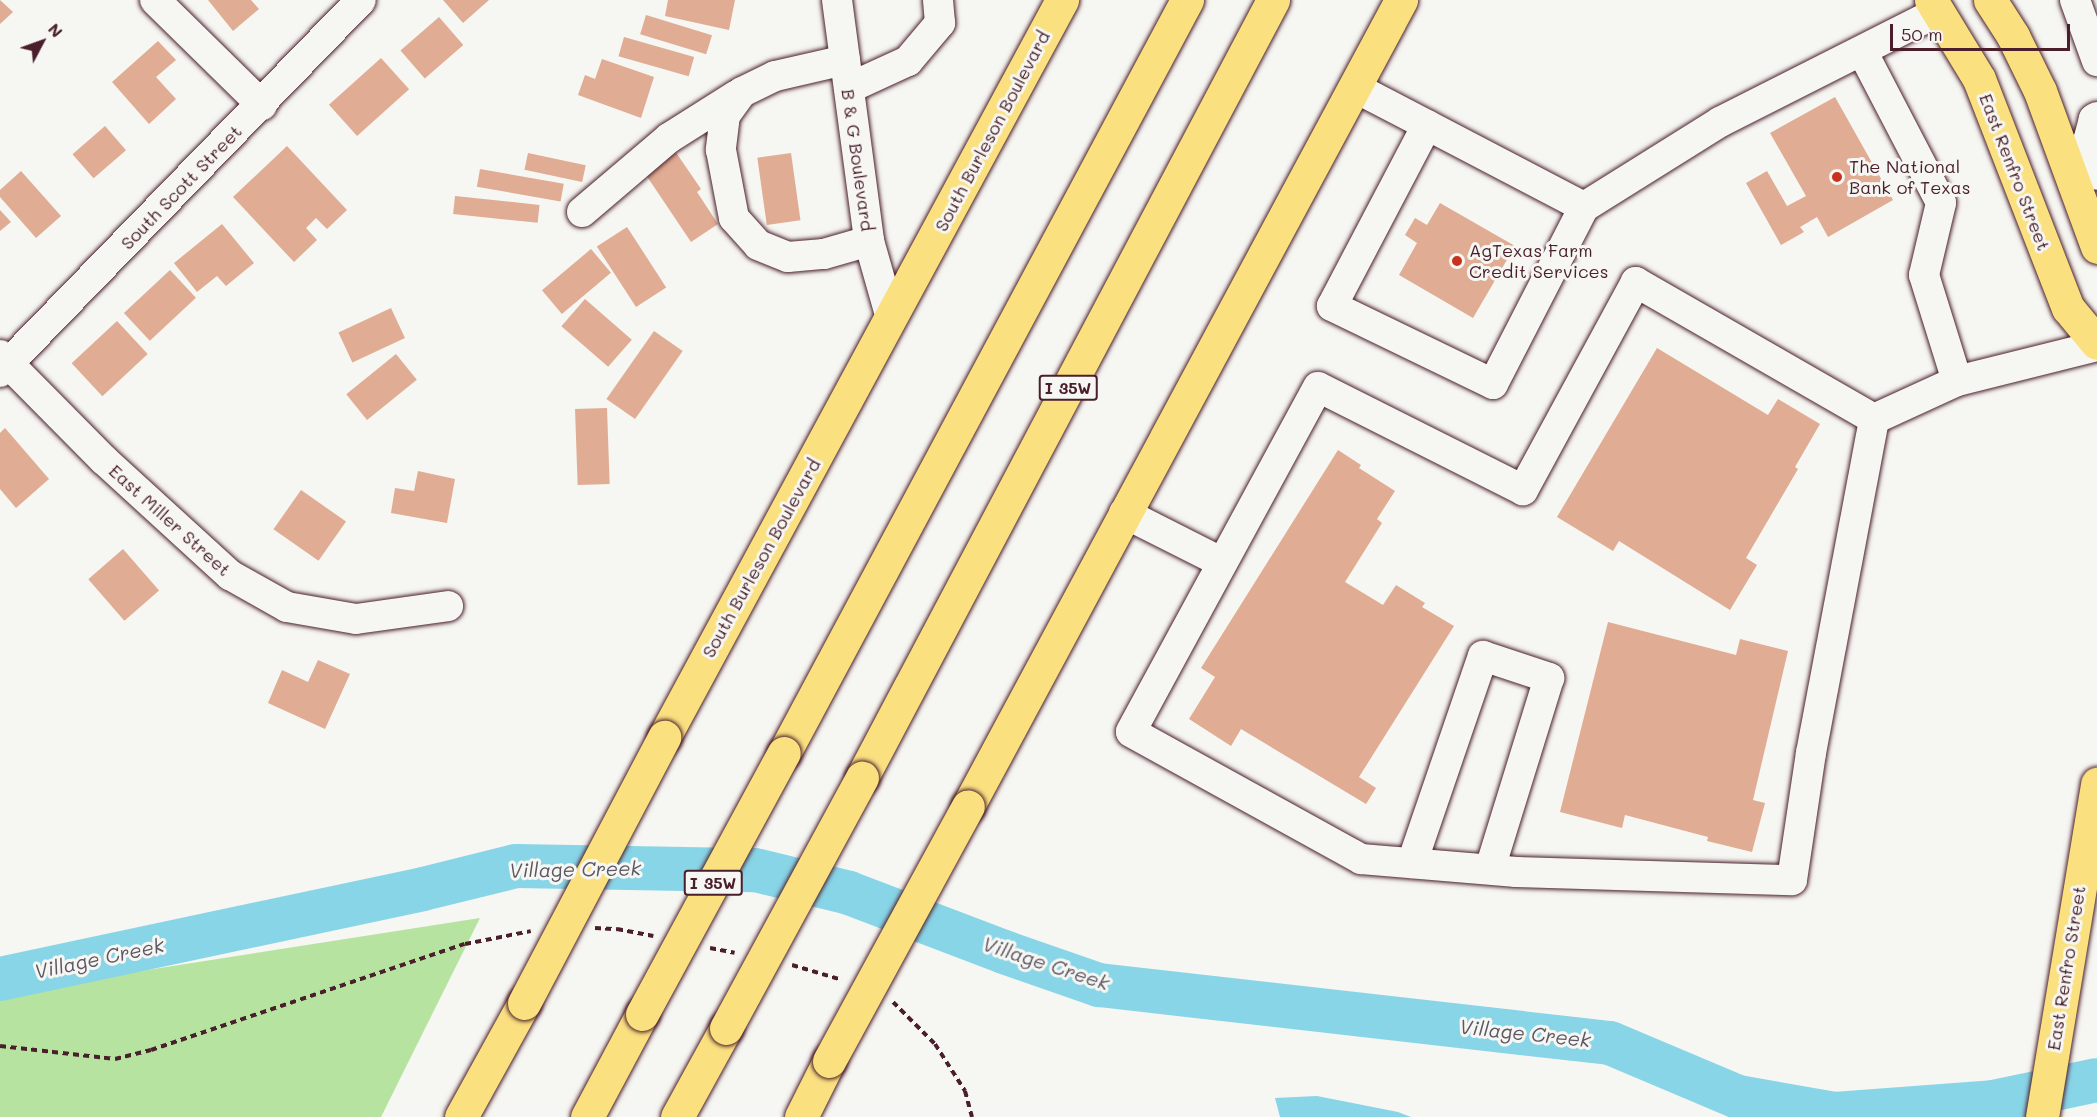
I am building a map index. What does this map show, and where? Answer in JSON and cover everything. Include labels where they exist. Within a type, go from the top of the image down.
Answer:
[{"type":"main road","name":"South Burleson Boulevard","points":[[461,1117],[1062,0]]},
{"type":"main road","name":"I 35W","points":[[588,1117],[1187,0]]},
{"type":"main road","name":"I 35W","points":[[676,1117],[862,777],[1274,0]]},
{"type":"main road","points":[[801,1117],[1401,0]]},
{"type":"main road","points":[[1990,0],[2013,36],[2040,91],[2094,221]]},
{"type":"main road","name":"East Renfro Street","points":[[1934,6],[1979,79],[2068,308],[2097,344]]},
{"type":"main road","name":"East Renfro Street","points":[[2042,1117],[2097,783]]},
{"type":"street","points":[[155,0],[262,105]]},
{"type":"street","name":"South Scott Street","points":[[3,363],[262,105],[361,0]]},
{"type":"street","name":"B & G Boulevard","points":[[837,0],[869,241],[891,318]]},
{"type":"street","points":[[2075,0],[2096,55]]},
{"type":"street","points":[[1427,124],[1332,306],[1493,384],[1584,207],[1720,122],[1862,51],[1934,6]]},
{"type":"street","points":[[582,212],[669,138],[742,92],[775,76],[847,74],[908,61],[943,8]]},
{"type":"street","points":[[1862,51],[1941,203],[1924,275],[1957,381]]},
{"type":"street","points":[[1354,87],[1584,207]]},
{"type":"street","points":[[742,92],[725,115],[721,150],[734,218],[758,244],[788,257],[824,254],[869,241]]},
{"type":"street","points":[[2097,117],[2094,119],[2088,141],[2097,175]]},
{"type":"street","points":[[1636,282],[1874,419],[1811,753],[1792,880],[1490,869],[1361,859],[1131,732],[1221,562],[1318,387],[1523,490],[1636,282]]},
{"type":"street","points":[[1874,419],[1957,381],[2097,344]]},
{"type":"street","name":"East Miller Street","points":[[3,363],[104,460],[230,575],[287,607],[356,619],[448,606]]},
{"type":"street","points":[[1124,513],[1221,562]]},
{"type":"street","points":[[1412,863],[1483,656],[1549,678],[1490,869]]},
{"type":"green space","points":[[480,918],[381,1117],[0,1117],[0,993]]},
{"type":"water","points":[[1317,1096],[1398,1112],[1411,1117],[1280,1117],[1275,1098]]},
{"type":"building","points":[[0,0],[13,12],[0,24]]},
{"type":"building","points":[[208,0],[251,0],[259,9],[233,31]]},
{"type":"building","points":[[443,0],[489,0],[463,23]]},
{"type":"building","points":[[668,0],[735,0],[729,30],[665,16]]},
{"type":"building","points":[[646,15],[712,35],[706,54],[640,34]]},
{"type":"building","points":[[439,17],[463,45],[425,78],[401,50]]},
{"type":"building","points":[[624,37],[694,57],[689,76],[618,56]]},
{"type":"building","points":[[158,41],[176,60],[156,77],[176,99],[149,124],[112,82]]},
{"type":"building","points":[[381,58],[409,89],[357,136],[329,105]]},
{"type":"building","points":[[602,59],[654,77],[641,118],[578,95],[585,75],[595,79]]},
{"type":"building","name":"The National Bank of Texas","points":[[1835,97],[1893,200],[1828,237],[1817,217],[1800,227],[1804,232],[1781,245],[1746,183],[1767,171],[1787,206],[1806,196],[1770,133]]},
{"type":"building","points":[[105,126],[126,150],[94,178],[73,154]]},
{"type":"building","points":[[287,146],[347,210],[327,229],[316,218],[306,228],[317,240],[294,262],[233,197]]},
{"type":"building","points":[[675,151],[701,189],[697,192],[718,224],[691,242],[644,172]]},
{"type":"building","points":[[528,153],[586,165],[582,182],[524,170]]},
{"type":"building","points":[[791,153],[800,220],[767,225],[757,158]]},
{"type":"building","points":[[480,169],[564,184],[561,201],[477,187]]},
{"type":"building","points":[[21,171],[61,216],[36,238],[0,197],[0,190]]},
{"type":"building","points":[[455,196],[540,205],[538,223],[453,214]]},
{"type":"building","name":"AgTexas Farm Credit Services","points":[[1440,203],[1515,246],[1473,318],[1399,275],[1417,243],[1405,235],[1415,218],[1427,225]]},
{"type":"building","points":[[0,210],[11,222],[0,231]]},
{"type":"building","points":[[222,224],[254,263],[226,286],[217,276],[197,292],[174,263]]},
{"type":"building","points":[[627,227],[666,287],[636,307],[597,247]]},
{"type":"building","points":[[591,249],[611,273],[562,314],[542,290]]},
{"type":"building","points":[[170,270],[196,298],[150,341],[124,313]]},
{"type":"building","points":[[585,299],[632,340],[608,367],[561,326]]},
{"type":"building","points":[[391,308],[405,338],[352,362],[338,333]]},
{"type":"building","points":[[117,321],[148,354],[102,396],[72,363]]},
{"type":"building","points":[[654,331],[683,351],[635,419],[606,399]]},
{"type":"building","points":[[1657,348],[1768,415],[1778,399],[1820,424],[1795,467],[1798,469],[1746,558],[1757,565],[1730,610],[1619,541],[1613,551],[1557,517]]},
{"type":"building","points":[[396,354],[417,380],[367,420],[346,394]]},
{"type":"building","points":[[607,408],[610,484],[578,485],[575,409]]},
{"type":"building","points":[[5,428],[49,479],[16,508],[0,489],[0,433]]},
{"type":"building","points":[[1338,450],[1361,465],[1359,468],[1395,491],[1377,519],[1382,523],[1345,582],[1383,605],[1396,585],[1425,603],[1422,607],[1454,626],[1359,777],[1376,788],[1366,804],[1241,729],[1231,746],[1189,719],[1215,677],[1201,668]]},
{"type":"building","points":[[418,471],[455,479],[447,523],[391,513],[395,488],[414,491]]},
{"type":"building","points":[[301,490],[346,522],[319,561],[273,529]]},
{"type":"building","points":[[123,549],[159,591],[124,621],[88,579]]},
{"type":"building","points":[[1608,622],[1736,655],[1740,639],[1788,651],[1753,800],[1765,803],[1752,852],[1707,841],[1708,837],[1625,815],[1622,828],[1560,812]]},
{"type":"building","points":[[318,660],[350,674],[325,729],[268,703],[282,670],[308,682]]},
{"type":"waterway","name":"Village Creek","points":[[0,979],[423,889],[516,866],[755,870],[849,893],[1004,952],[1099,985],[1610,1043],[1738,1097],[1835,1114],[1993,1102],[2097,1080]]},
{"type":"place","name":"The National Bank of Texas","points":[[1837,177]]},
{"type":"place","name":"AgTexas Farm Credit Services","points":[[1457,261]]}]
